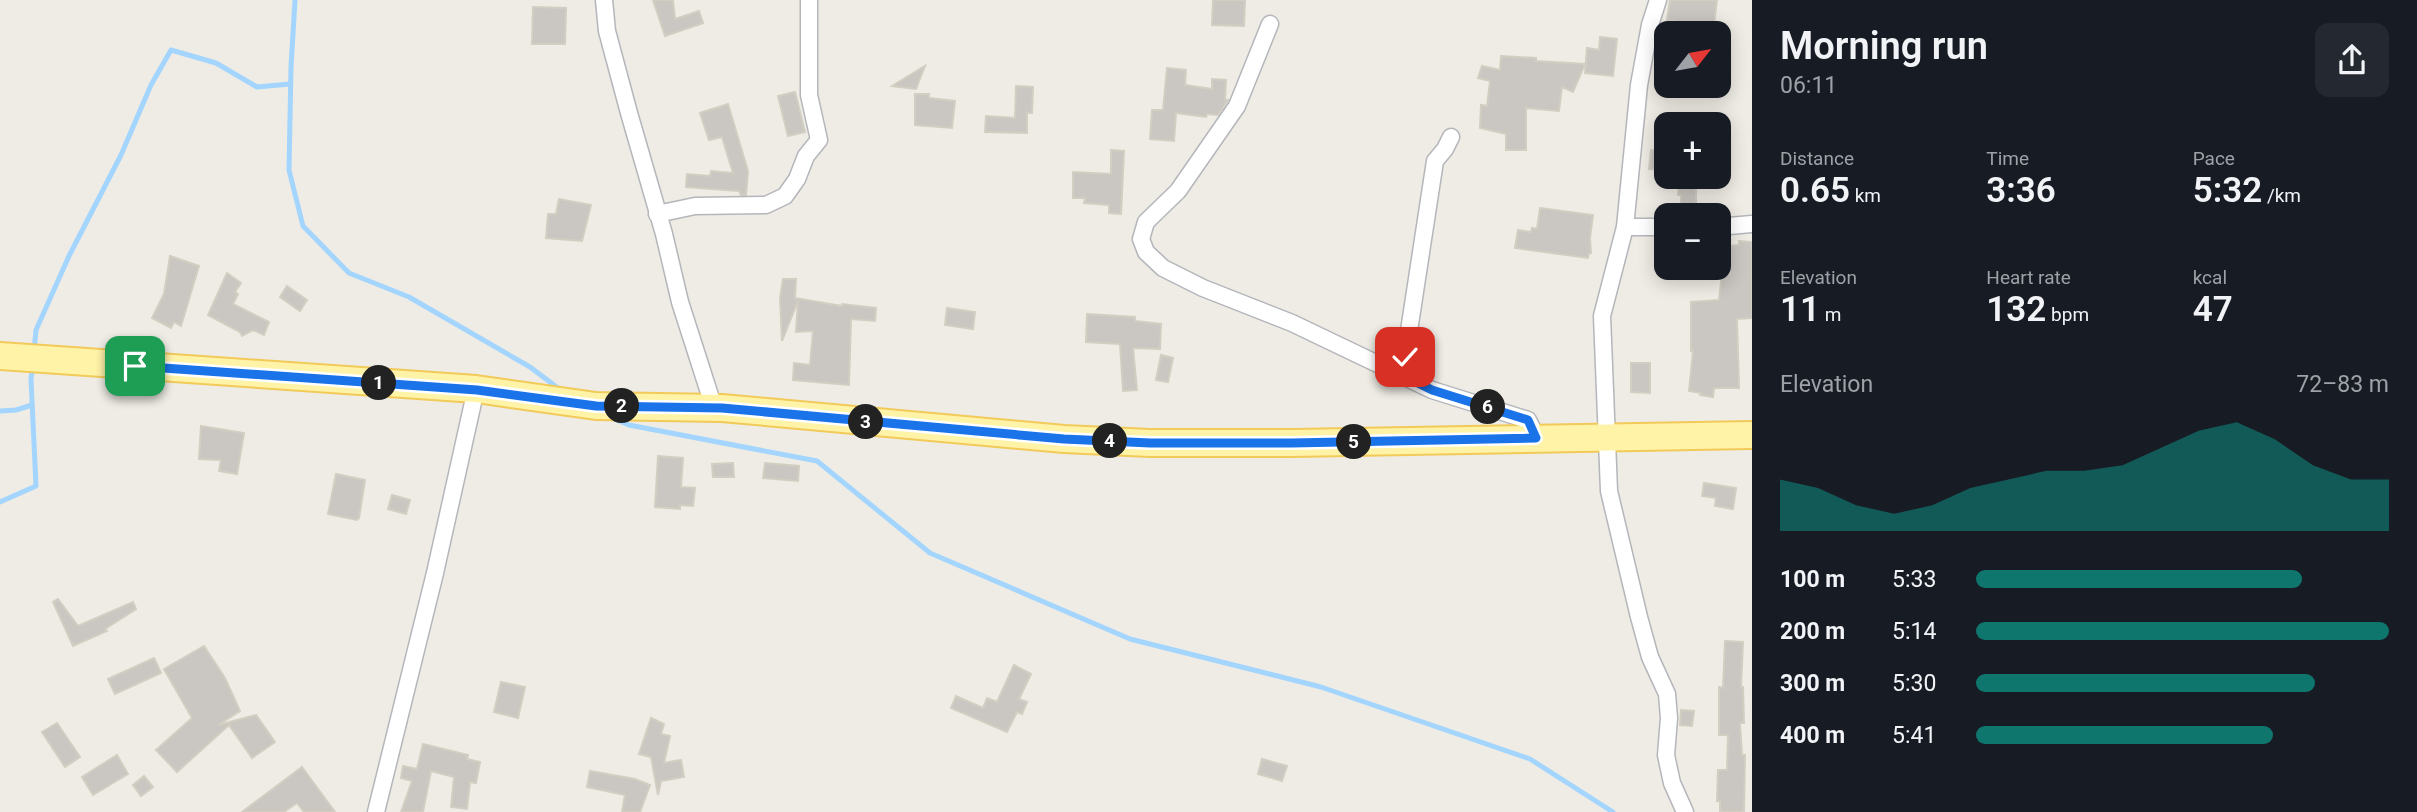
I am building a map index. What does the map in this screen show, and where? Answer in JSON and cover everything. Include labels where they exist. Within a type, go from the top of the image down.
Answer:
[{"type":"main road","points":[[25,358],[477,390],[596,406],[714,408],[1038,437],[1150,443],[1752,435]]},
{"type":"street","points":[[604,0],[610,43],[680,302],[714,408]]},
{"type":"street","points":[[657,214],[695,206],[766,205],[785,197],[797,179],[806,156],[819,140],[809,95],[808,0]]},
{"type":"street","points":[[1658,0],[1650,24],[1639,85],[1625,228],[1602,316],[1609,491],[1650,657],[1667,694],[1669,718],[1666,755],[1672,782],[1685,812]]},
{"type":"street","points":[[1270,24],[1237,106],[1178,191],[1146,222],[1141,239],[1146,252],[1163,268],[1203,288],[1292,323],[1432,390],[1528,420],[1536,438]]},
{"type":"street","points":[[1400,374],[1405,357],[1435,161],[1446,149],[1451,137]]},
{"type":"street","points":[[1731,226],[1752,224]]},
{"type":"street","points":[[1625,228],[1654,227]]},
{"type":"street","points":[[376,812],[477,390]]},
{"type":"building","points":[[653,0],[673,0],[675,19],[699,11],[703,23],[665,36]]},
{"type":"building","points":[[1213,0],[1245,0],[1244,26],[1212,25]]},
{"type":"building","points":[[1670,0],[1717,0],[1714,21],[1667,20]]},
{"type":"building","points":[[533,7],[566,8],[565,44],[532,44]]},
{"type":"building","points":[[1600,37],[1617,39],[1613,76],[1585,73],[1587,48],[1599,50]]},
{"type":"building","points":[[1501,56],[1585,64],[1573,92],[1562,87],[1559,111],[1526,108],[1526,150],[1506,150],[1506,134],[1480,128],[1481,105],[1487,106],[1490,81],[1478,78],[1482,66],[1500,70]]},
{"type":"building","points":[[925,66],[916,89],[892,86]]},
{"type":"building","points":[[1167,68],[1186,70],[1185,85],[1212,89],[1212,79],[1226,80],[1225,100],[1228,100],[1218,115],[1207,114],[1206,117],[1176,113],[1174,141],[1150,139],[1152,110],[1163,110]]},
{"type":"building","points":[[1016,86],[1033,87],[1032,113],[1027,113],[1027,133],[985,132],[986,116],[1015,118]]},
{"type":"building","points":[[795,92],[805,132],[788,136],[778,96]]},
{"type":"building","points":[[915,94],[929,94],[929,98],[955,101],[952,128],[915,125]]},
{"type":"building","points":[[728,104],[748,171],[746,195],[741,195],[739,191],[686,187],[687,174],[710,176],[711,171],[733,173],[722,137],[709,140],[700,113]]},
{"type":"building","points":[[1111,150],[1124,151],[1121,214],[1109,213],[1109,205],[1084,203],[1085,198],[1073,198],[1073,172],[1111,174]]},
{"type":"building","points":[[1651,150],[1654,150],[1654,169],[1649,169]]},
{"type":"building","points":[[1679,189],[1696,189],[1696,203],[1681,203],[1681,195],[1678,195]]},
{"type":"building","points":[[559,199],[591,205],[582,241],[546,238],[548,214],[556,214]]},
{"type":"building","points":[[1540,208],[1593,215],[1591,253],[1588,258],[1515,248],[1518,230],[1531,232],[1532,228],[1537,229]]},
{"type":"building","points":[[1739,241],[1752,242],[1752,318],[1737,319],[1739,388],[1714,388],[1713,397],[1700,395],[1701,393],[1689,391],[1693,351],[1691,302],[1719,300],[1721,280],[1731,280],[1731,246],[1739,245]]},
{"type":"building","points":[[170,256],[199,266],[181,326],[174,322],[171,328],[152,318],[164,294]]},
{"type":"building","points":[[227,273],[241,283],[235,292],[238,294],[233,304],[269,322],[264,335],[253,330],[242,336],[240,332],[208,315]]},
{"type":"building","points":[[783,279],[796,279],[795,298],[842,306],[876,308],[875,321],[851,319],[849,385],[793,380],[794,363],[810,365],[813,331],[796,332],[798,301],[782,341],[780,298]]},
{"type":"building","points":[[287,286],[307,300],[300,311],[280,297]]},
{"type":"building","points":[[947,308],[975,312],[973,329],[945,325]]},
{"type":"building","points":[[1087,314],[1135,317],[1135,321],[1161,324],[1160,349],[1133,348],[1137,390],[1123,391],[1120,344],[1086,342]]},
{"type":"building","points":[[1161,355],[1173,358],[1168,382],[1156,380]]},
{"type":"building","points":[[1631,363],[1650,363],[1650,393],[1631,392]]},
{"type":"building","points":[[201,426],[244,433],[237,474],[219,471],[221,460],[199,459]]},
{"type":"building","points":[[658,456],[683,458],[681,487],[695,488],[693,506],[680,505],[680,509],[655,507]]},
{"type":"building","points":[[733,463],[734,477],[713,477],[712,464]]},
{"type":"building","points":[[765,463],[799,466],[798,481],[763,478]]},
{"type":"building","points":[[336,474],[365,480],[357,520],[328,514]]},
{"type":"building","points":[[1704,483],[1736,488],[1733,509],[1715,506],[1716,498],[1702,496]]},
{"type":"building","points":[[392,495],[410,500],[406,514],[388,509]]},
{"type":"building","points":[[58,599],[78,626],[133,602],[136,609],[105,629],[107,631],[73,646],[53,602]]},
{"type":"building","points":[[1725,641],[1743,642],[1741,687],[1744,723],[1740,723],[1742,755],[1745,755],[1744,812],[1720,812],[1720,801],[1717,801],[1718,770],[1727,770],[1728,735],[1719,735],[1719,687],[1723,688]]},
{"type":"building","points":[[204,646],[225,678],[240,711],[218,725],[256,715],[275,742],[252,758],[229,725],[177,772],[156,750],[192,718],[164,669]]},
{"type":"building","points":[[154,658],[161,673],[115,694],[108,679]]},
{"type":"building","points":[[1014,665],[1031,674],[1019,699],[1027,702],[1022,714],[1017,712],[1007,732],[951,708],[956,696],[983,708],[987,698],[997,702]]},
{"type":"building","points":[[501,682],[525,687],[518,718],[494,712]]},
{"type":"building","points":[[1681,710],[1694,711],[1692,726],[1680,725]]},
{"type":"building","points":[[651,718],[664,724],[661,734],[670,736],[664,763],[681,760],[684,777],[661,781],[658,795],[651,757],[639,754]]},
{"type":"building","points":[[57,723],[80,757],[65,767],[42,732]]},
{"type":"building","points":[[423,744],[468,755],[467,759],[480,762],[476,783],[470,782],[467,809],[451,807],[454,777],[431,771],[423,812],[401,812],[412,781],[401,778],[403,766],[417,769]]},
{"type":"building","points":[[117,755],[128,774],[93,795],[82,777]]},
{"type":"building","points":[[1262,759],[1287,766],[1282,781],[1258,774]]},
{"type":"building","points":[[302,767],[335,812],[304,812],[297,803],[284,812],[242,812]]},
{"type":"building","points":[[590,771],[635,779],[650,785],[640,812],[622,812],[625,795],[587,787]]},
{"type":"building","points":[[144,776],[153,787],[141,796],[133,785]]},
{"type":"waterway","points":[[295,0],[289,170],[303,226],[349,273],[409,297],[530,367],[562,391]]},
{"type":"waterway","points":[[34,351],[36,330],[69,256],[121,155],[151,85],[171,50],[216,63],[257,87],[290,84]]},
{"type":"waterway","points":[[0,502],[36,486],[31,379],[33,364]]},
{"type":"waterway","points":[[0,411],[32,405]]},
{"type":"waterway","points":[[610,417],[629,425],[817,461],[930,553],[1130,639],[1321,687],[1530,759],[1613,812]]},
{"type":"route","points":[[135,366],[477,390],[596,406],[722,408],[1064,439],[1150,443],[1292,443],[1536,438],[1528,420],[1432,390],[1400,374],[1405,357]]}]
